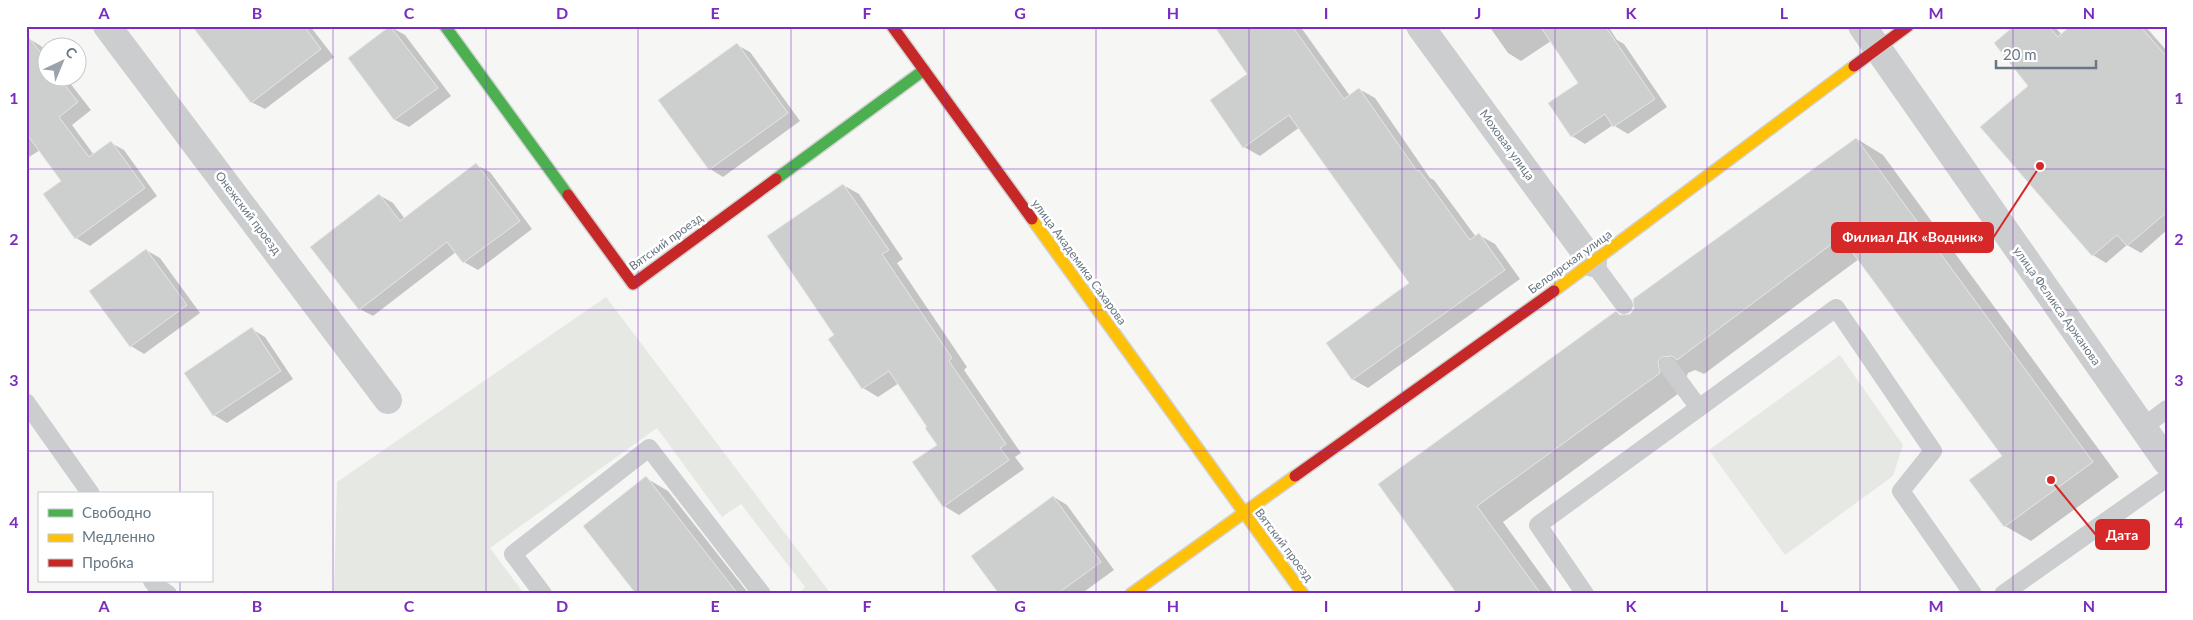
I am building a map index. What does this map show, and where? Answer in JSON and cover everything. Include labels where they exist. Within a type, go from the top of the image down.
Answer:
[{"type":"street","name":"Онежский проезд","points":[[107,26],[388,400]]},
{"type":"street","name":"Вятский проезд","points":[[445,26],[633,284],[924,70]]},
{"type":"street","name":"улица Академика Сахарова","points":[[892,26],[1244,514]]},
{"type":"street","name":"Моховая улица","points":[[1420,26],[1593,263]]},
{"type":"street","name":"улица Феликса Аржанова","points":[[1862,26],[2167,462]]},
{"type":"street","name":"Белоярская улица","points":[[1131,594],[1593,263],[1908,26]]},
{"type":"street","name":"Вятский проезд","points":[[1244,514],[1303,594]]},
{"type":"lane","points":[[1593,263],[1624,305]]},
{"type":"lane","points":[[1585,594],[1538,525],[1836,308],[1932,450],[1901,491],[1973,594]]},
{"type":"lane","points":[[1668,366],[1699,408]]},
{"type":"lane","points":[[26,402],[90,492]]},
{"type":"lane","points":[[2142,428],[2167,409]]},
{"type":"lane","points":[[543,594],[513,554],[650,448],[762,594]]},
{"type":"lane","points":[[2003,594],[2167,478]]},
{"type":"lane","points":[[153,582],[168,594]]},
{"type":"shaded area","points":[[606,297],[831,594],[798,594],[805,587],[741,504],[722,517],[657,428],[490,548],[522,591],[518,594],[334,594],[337,482]]},
{"type":"shaded area","points":[[1840,355],[1903,445],[1893,476],[1785,555],[1709,450]]},
{"type":"building","points":[[192,26],[304,26],[321,49],[251,103]]},
{"type":"building","points":[[390,26],[438,88],[394,120],[348,58]]},
{"type":"building","points":[[1214,26],[1292,26],[1344,99],[1359,88],[1417,171],[1419,170],[1470,240],[1479,233],[1505,270],[1352,380],[1326,343],[1409,283],[1289,115],[1243,148],[1210,100],[1247,74]]},
{"type":"building","points":[[1540,26],[1605,26],[1655,99],[1613,127],[1605,114],[1571,137],[1548,103],[1578,83]]},
{"type":"building","points":[[2014,26],[2048,26],[2058,37],[2070,26],[2140,26],[2167,57],[2167,212],[2127,246],[2117,235],[2092,256],[1980,127],[2028,86],[1994,43]]},
{"type":"building","points":[[26,34],[38,49],[38,88],[67,88],[78,102],[59,117],[89,157],[111,141],[145,188],[75,239],[43,194],[61,181],[26,133]]},
{"type":"building","points":[[737,43],[788,113],[709,170],[658,100]]},
{"type":"building","points":[[1856,138],[2093,462],[2004,527],[1969,480],[2002,456],[1841,237],[1677,360],[1672,356],[1662,357],[1658,362],[1660,373],[1477,506],[1541,594],[1457,594],[1378,484],[1616,311],[1620,315],[1630,314],[1634,309],[1633,299]]},
{"type":"building","points":[[476,163],[520,221],[463,263],[447,242],[359,310],[310,247],[379,194],[400,221]]},
{"type":"building","points":[[843,184],[889,250],[882,254],[952,358],[949,361],[1006,444],[1000,448],[1009,460],[943,507],[912,462],[937,445],[925,428],[927,427],[889,371],[862,389],[828,339],[834,335],[767,236]]},
{"type":"building","points":[[146,249],[187,305],[130,347],[89,291]]},
{"type":"building","points":[[252,327],[281,371],[213,416],[184,373]]},
{"type":"building","points":[[646,476],[738,594],[636,594],[583,526]]},
{"type":"building","points":[[1053,496],[1101,562],[1057,594],[999,594],[971,556]]},
{"type":"traffic: fast","points":[[445,26],[568,195]]},
{"type":"traffic: fast","points":[[776,179],[924,70]]},
{"type":"traffic: slow","points":[[1554,291],[1854,66]]},
{"type":"traffic: slow","points":[[1032,219],[1303,594]]},
{"type":"traffic: slow","points":[[1131,594],[1295,476]]},
{"type":"traffic: jam","points":[[892,26],[1032,219]]},
{"type":"traffic: jam","points":[[1854,66],[1908,26]]},
{"type":"traffic: jam","points":[[568,195],[633,284],[776,179]]},
{"type":"traffic: jam","points":[[1295,476],[1554,291]]},
{"type":"place","name":"Филиал ДК «Водник»","points":[[2040,166]]},
{"type":"place","name":"Дата","points":[[2051,480]]}]
